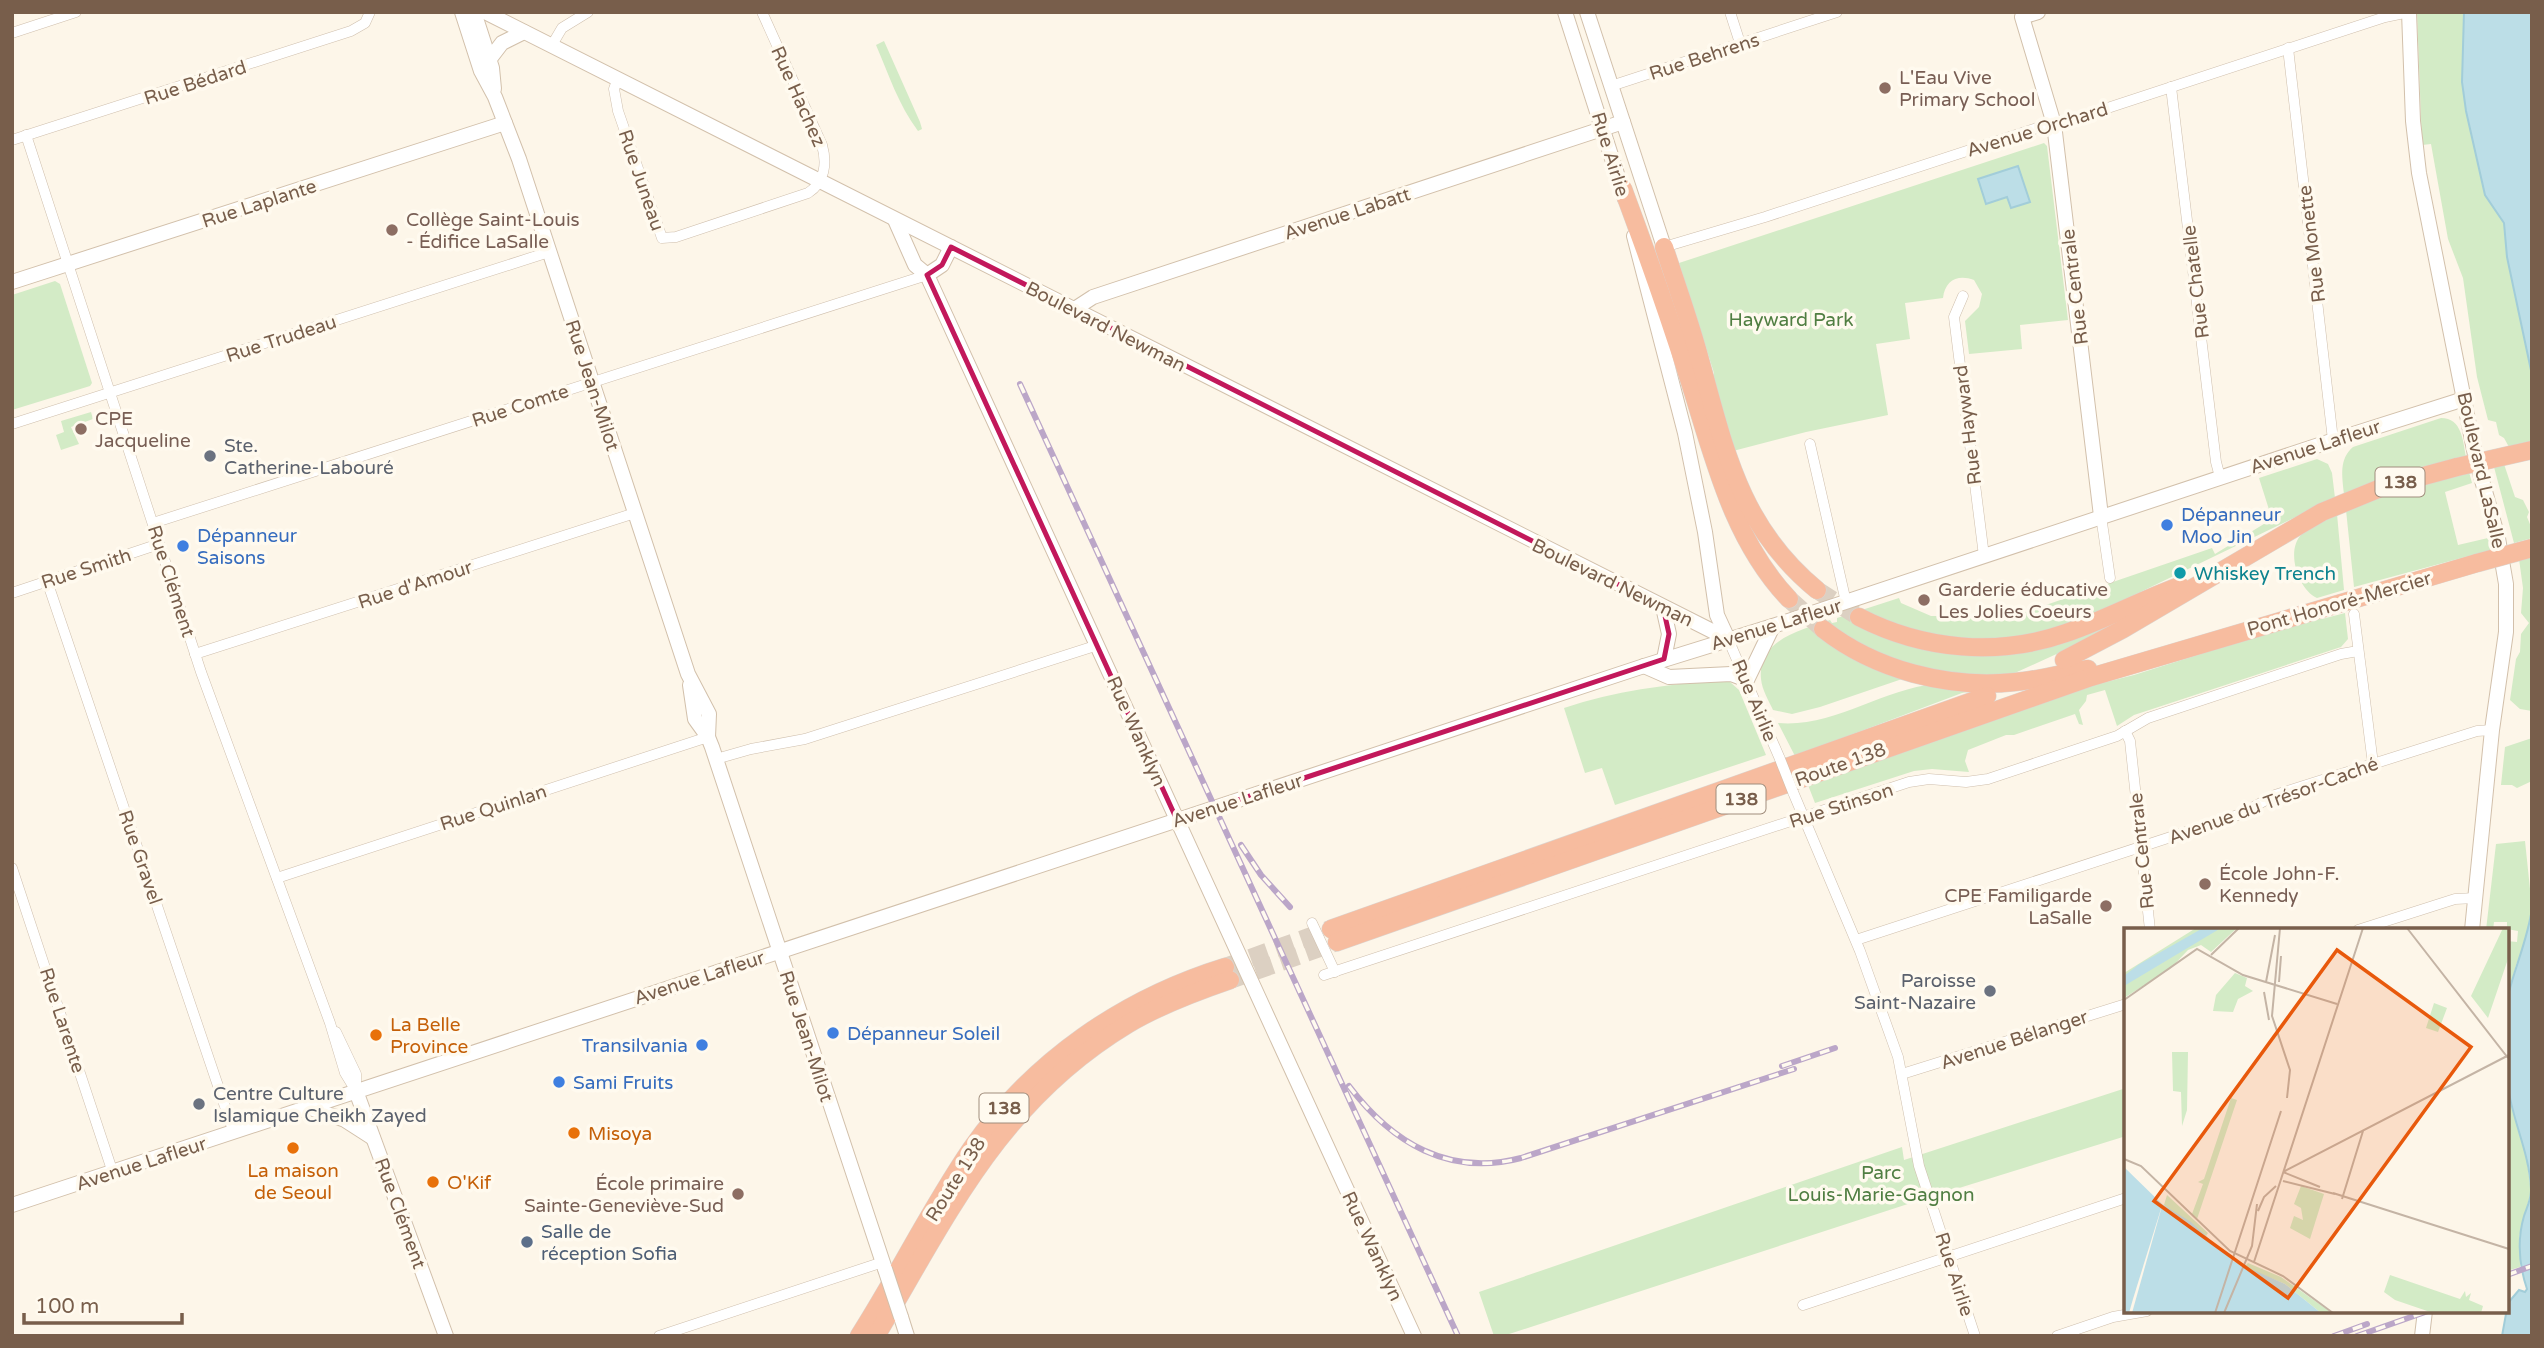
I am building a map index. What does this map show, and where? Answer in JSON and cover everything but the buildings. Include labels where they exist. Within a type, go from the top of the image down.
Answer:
[{"type":"highway","points":[[1623,189],[1652,266],[1735,517],[1758,559],[1789,599]]},
{"type":"highway","points":[[1664,247],[1743,498],[1770,543],[1798,574],[1817,590]]},
{"type":"highway","name":"138","points":[[2064,660],[2123,629],[2292,528],[2340,504],[2383,487],[2532,450]]},
{"type":"highway","name":"Pont Honoré-Mercier","points":[[2147,659],[2348,608],[2363,596],[2532,548]]},
{"type":"highway","points":[[1859,617],[1894,633],[1928,642],[1970,647],[2011,646],[2066,633],[2139,600],[2219,572]]},
{"type":"highway","points":[[1823,629],[1855,650],[1888,665],[1924,676],[1959,682],[2018,682],[2147,659]]},
{"type":"highway","name":"Route 138","points":[[1987,695],[1334,936],[2147,659]]},
{"type":"highway","name":"Route 138","points":[[859,1336],[970,1151],[1025,1086],[1068,1048],[1124,1010],[1166,989],[1228,973],[1129,1023],[1076,1059],[1039,1092],[1012,1121],[980,1163],[876,1336]]},
{"type":"main road","name":"Rue Jean-Milot","points":[[462,12],[481,71],[505,123],[550,252],[688,674],[695,719],[708,737],[716,759],[907,1336]]},
{"type":"main road","name":"Rue Jean-Milot","points":[[474,12],[489,60],[495,97]]},
{"type":"main road","name":"Boulevard Newman","points":[[485,12],[1728,639]]},
{"type":"main road","name":"Rue Airlie","points":[[1565,12],[1623,189],[1642,275],[1685,433],[1705,532],[1716,609],[1728,639]]},
{"type":"main road","name":"Rue Airlie","points":[[1587,12],[1664,247]]},
{"type":"main road","name":"Rue Centrale","points":[[2038,12],[2021,15],[2054,124],[2101,516]]},
{"type":"main road","name":"Boulevard LaSalle","points":[[2409,12],[2413,121],[2418,165],[2475,454],[2500,546],[2506,584],[2506,632],[2492,730],[2472,928]]},
{"type":"main road","points":[[489,60],[498,46],[524,32]]},
{"type":"main road","name":"Avenue Labatt","points":[[1073,310],[1093,296],[1623,122]]},
{"type":"main road","name":"Rue Laplante","points":[[12,282],[505,123]]},
{"type":"main road","name":"Rue Wanklyn","points":[[895,220],[915,265],[927,275],[1414,1336]]},
{"type":"main road","points":[[927,275],[942,265],[951,247]]},
{"type":"main road","name":"Avenue Lafleur","points":[[12,1205],[1664,659],[1773,626],[2101,516],[2464,399]]},
{"type":"main road","points":[[1663,607],[1669,634],[1664,659]]},
{"type":"main road","points":[[1644,666],[1669,677],[1731,674],[1747,680],[1773,626]]},
{"type":"main road","name":"Rue Clément","points":[[356,1091],[446,1336]]},
{"type":"main road","points":[[307,1107],[345,1120],[373,1138]]},
{"type":"main road","points":[[2421,1336],[2425,1313]]},
{"type":"street","points":[[12,33],[76,12]]},
{"type":"street","name":"Rue Bédard","points":[[12,140],[344,34],[361,26],[370,12]]},
{"type":"street","points":[[552,46],[562,28],[588,12]]},
{"type":"street","name":"Rue Hachez","points":[[761,12],[822,145],[824,163],[820,181]]},
{"type":"street","points":[[1730,12],[1740,43]]},
{"type":"street","name":"Rue Behrens","points":[[1611,86],[1837,12]]},
{"type":"street","name":"Avenue Orchard","points":[[1664,247],[2409,12]]},
{"type":"street","name":"Rue Monette","points":[[2288,48],[2333,440]]},
{"type":"street","name":"Rue Juneau","points":[[618,78],[614,93],[618,111],[659,234],[663,239],[802,196],[814,190],[820,181]]},
{"type":"street","name":"Rue Chatelle","points":[[2171,87],[2220,477]]},
{"type":"street","name":"Rue Clément","points":[[26,135],[195,654],[330,1023],[343,1043],[356,1074],[356,1091]]},
{"type":"street","name":"Rue Trudeau","points":[[12,424],[550,252]]},
{"type":"street","name":"Rue Comte","points":[[153,523],[927,275]]},
{"type":"street","name":"Rue Hayward","points":[[1963,296],[1954,317],[1984,556]]},
{"type":"street","points":[[1810,444],[1846,602]]},
{"type":"street","name":"Rue d'Amour","points":[[195,654],[635,513]]},
{"type":"street","name":"Rue Centrale","points":[[2101,516],[2110,578]]},
{"type":"street","name":"Rue Smith","points":[[12,593],[159,544]]},
{"type":"street","name":"Rue Gravel","points":[[47,581],[234,1133]]},
{"type":"street","points":[[2348,608],[2358,651],[2373,764]]},
{"type":"street","name":"Rue Airlie","points":[[1728,639],[1856,940],[1886,1019],[1902,1074],[1919,1166],[1975,1336]]},
{"type":"street","points":[[716,759],[805,739],[1098,645]]},
{"type":"street","name":"Rue Stinson","points":[[1312,923],[1330,973],[1917,780],[1966,782],[1988,779],[2108,740],[2148,718],[2358,651]]},
{"type":"street","name":"Avenue du Trésor-Caché","points":[[1856,940],[2241,814],[2270,797],[2477,731],[2492,730]]},
{"type":"street","name":"Rue Centrale","points":[[2125,731],[2130,741],[2150,928]]},
{"type":"street","name":"Rue Quinlan","points":[[277,878],[708,737]]},
{"type":"street","name":"Rue Larente","points":[[12,868],[113,1173]]},
{"type":"street","points":[[2364,928],[2455,899],[2476,898]]},
{"type":"street","name":"Avenue Bélanger","points":[[1902,1074],[2124,1005]]},
{"type":"street","points":[[1802,1305],[2124,1199]]},
{"type":"street","points":[[659,1336],[884,1265]]},
{"type":"street","points":[[2057,1336],[2113,1317],[2136,1313]]},
{"type":"highlighted area","points":[[951,247],[1663,607],[1669,634],[1664,659],[1177,820],[927,275],[942,265]]},
{"type":"green space","points":[[2417,12],[2464,12],[2462,82],[2466,111],[2485,195],[2504,223],[2507,257],[2532,375],[2532,442],[2509,447],[2499,435],[2496,422],[2488,420],[2477,377],[2463,278],[2448,239],[2431,144],[2422,145]]},
{"type":"green space","points":[[884,41],[920,122],[922,129],[918,131],[899,100],[876,45]]},
{"type":"green space","name":"Hayward Park","points":[[2044,143],[2047,146],[2068,320],[2020,325],[2022,349],[1969,354],[1965,321],[1979,307],[1982,294],[1974,280],[1958,278],[1946,287],[1943,298],[1905,303],[1910,339],[1876,344],[1888,415],[1733,451],[1712,388],[1714,373],[1679,263]]},
{"type":"green space","points":[[55,281],[60,284],[92,383],[90,386],[12,410],[12,295]]},
{"type":"green space","points":[[91,412],[93,419],[71,427],[79,444],[61,450],[56,435],[64,432],[61,421]]},
{"type":"green space","points":[[2441,418],[2448,419],[2457,426],[2466,457],[2395,474],[2344,494],[2343,462],[2353,447]]},
{"type":"green space","points":[[2317,459],[2328,464],[2332,473],[2335,498],[2068,627],[1951,651],[2131,615],[2074,646],[2006,677],[1905,678],[1792,714],[1773,710],[1764,691],[1761,679],[1766,654],[1784,638],[1830,620],[1832,623],[1837,622],[1837,618],[1899,598],[1901,603],[1931,616],[2014,616],[2212,548],[2215,554],[2272,519],[2259,478]]},
{"type":"green space","points":[[2504,464],[2515,497],[2523,500],[2529,512],[2527,517],[2532,529],[2532,538],[2514,543],[2494,467]]},
{"type":"green space","points":[[2469,472],[2472,483],[2445,492],[2458,545],[2488,538],[2491,550],[2354,587],[2346,510],[2378,497]]},
{"type":"green space","points":[[2337,514],[2344,590],[2317,598],[2299,578],[2294,559],[2295,549],[2302,534]]},
{"type":"green space","points":[[2532,556],[2532,711],[2520,709],[2510,700],[2521,634],[2529,623],[2521,613],[2523,588],[2519,559]]},
{"type":"green space","points":[[2345,613],[2348,639],[2341,647],[2134,715],[2117,726],[2105,690],[2087,695],[2079,710],[2083,725],[2079,724],[2075,714],[1968,750],[1965,761],[1969,772],[1932,769],[1914,771],[1815,803],[1808,785],[2094,685],[2321,616],[2322,619]]},
{"type":"green space","points":[[1730,682],[1739,690],[1766,755],[1615,805],[1602,768],[1585,773],[1564,708],[1641,689]]},
{"type":"green space","points":[[1935,684],[1978,690],[1962,693],[1795,756],[1778,723],[1818,720],[1915,687]]},
{"type":"green space","points":[[2532,738],[2532,781],[2517,788],[2501,785],[2505,747]]},
{"type":"green space","points":[[2525,841],[2532,908],[2529,933],[2509,991],[2509,941],[2517,942],[2518,931],[2507,928],[2507,922],[2494,922],[2493,928],[2486,928],[2496,844]]},
{"type":"green space","name":"Parc Louis-Marie-Gagnon","points":[[2124,1089],[2124,1137],[1503,1336],[1494,1336],[1479,1292],[1902,1147],[1904,1160]]},
{"type":"green space","points":[[2509,1089],[2527,1162],[2531,1191],[2519,1237],[2522,1254],[2520,1267],[2509,1270]]},
{"type":"water","points":[[2464,12],[2532,12],[2532,375],[2507,257],[2504,223],[2485,195],[2466,111],[2462,82]]},
{"type":"water","points":[[2018,166],[2030,202],[2011,208],[2007,197],[1986,204],[1978,179]]},
{"type":"water","points":[[2532,908],[2532,1336],[2502,1336],[2506,1313],[2509,1313],[2509,1302],[2519,1290],[2525,1292],[2527,1289],[2522,1271],[2520,1243],[2531,1190],[2509,1092],[2509,993],[2528,931]]},
{"type":"tunnel","points":[[1817,590],[1859,617]]},
{"type":"tunnel","points":[[1789,599],[1823,629]]},
{"type":"tunnel","points":[[1225,967],[1331,929]]},
{"type":"tunnel","points":[[1230,980],[1337,942]]},
{"type":"railway","points":[[1020,384],[1458,1336]]},
{"type":"railway","points":[[1241,845],[1261,875],[1290,907]]},
{"type":"railway","points":[[1782,1066],[1835,1048]]},
{"type":"railway","points":[[1349,1086],[1384,1124],[1403,1139],[1446,1159],[1495,1163],[1521,1158],[1794,1069]]},
{"type":"railway","points":[[2509,1274],[2532,1266]]},
{"type":"railway","points":[[2357,1336],[2422,1313]]},
{"type":"railway","points":[[2334,1336],[2367,1324]]},
{"type":"place","name":"L'Eau Vive Primary School","points":[[1885,88]]},
{"type":"place","name":"Collège Saint-Louis - Édifice LaSalle","points":[[392,230]]},
{"type":"place","name":"CPE Jacqueline","points":[[81,429]]},
{"type":"place","name":"Ste. Catherine-Labouré","points":[[210,456]]},
{"type":"place","name":"Dépanneur Moo Jin","points":[[2167,525]]},
{"type":"place","name":"Dépanneur Saisons","points":[[183,546]]},
{"type":"place","name":"Whiskey Trench","points":[[2180,573]]},
{"type":"place","name":"Garderie éducative Les Jolies Coeurs","points":[[1924,600]]},
{"type":"place","name":"École John-F. Kennedy","points":[[2205,884]]},
{"type":"place","name":"CPE Familigarde LaSalle","points":[[2106,906]]},
{"type":"place","name":"Paroisse Saint-Nazaire","points":[[1990,991]]},
{"type":"place","name":"Dépanneur Soleil","points":[[833,1033]]},
{"type":"place","name":"La Belle Province","points":[[376,1035]]},
{"type":"place","name":"Transilvania","points":[[702,1045]]},
{"type":"place","name":"Sami Fruits","points":[[559,1082]]},
{"type":"place","name":"Centre Culture Islamique Cheikh Zayed","points":[[199,1104]]},
{"type":"place","name":"Misoya","points":[[574,1133]]},
{"type":"place","name":"La maison de Seoul","points":[[293,1148]]},
{"type":"place","name":"O'Kif","points":[[433,1182]]},
{"type":"place","name":"École primaire Sainte-Geneviève-Sud","points":[[738,1194]]},
{"type":"place","name":"Salle de réception Sofia","points":[[527,1242]]}]
